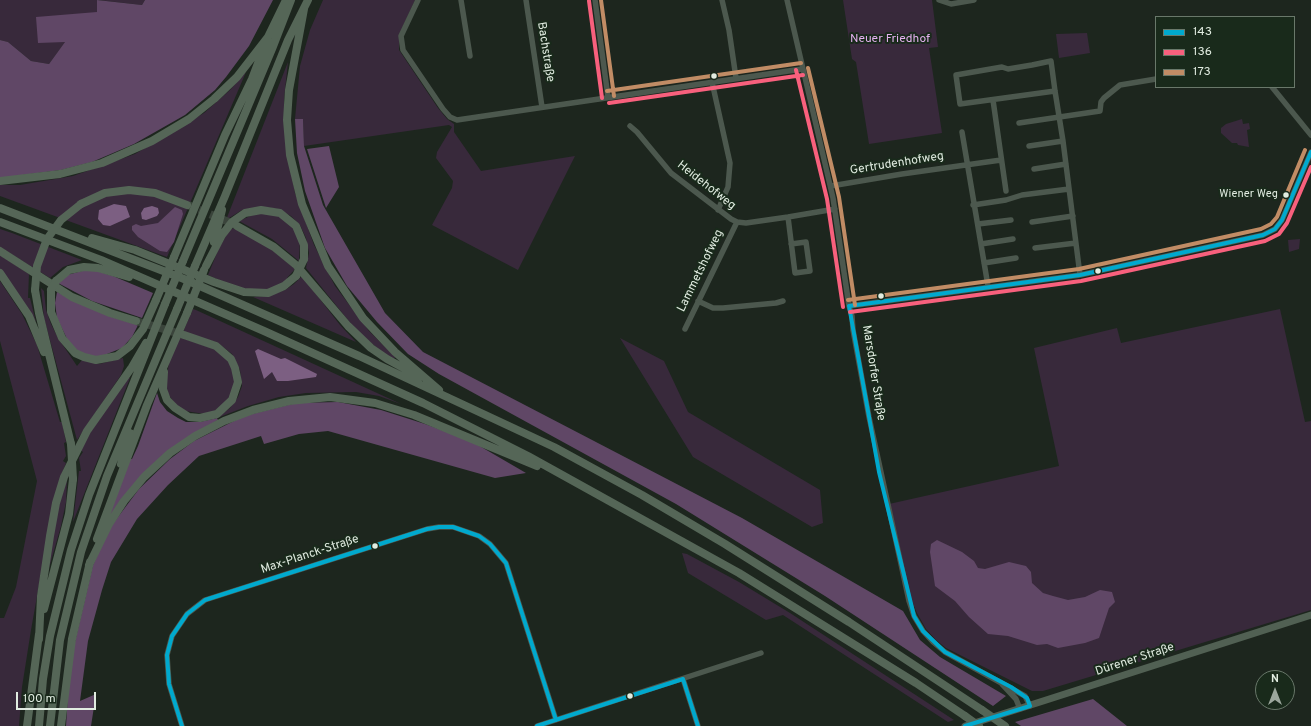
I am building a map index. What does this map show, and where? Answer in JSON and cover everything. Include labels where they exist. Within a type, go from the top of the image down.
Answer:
[{"type":"highway","points":[[163,288],[98,268],[88,266],[70,270],[56,281],[51,290],[51,312],[62,338],[75,353],[93,360],[113,358],[130,346],[143,329],[156,300],[174,257],[225,135],[252,79],[268,37],[286,0]]},
{"type":"highway","points":[[39,726],[43,679],[50,636],[71,550],[89,495],[160,316],[272,49],[291,0]]},
{"type":"highway","points":[[50,726],[60,640],[79,558],[99,498],[142,392],[226,196],[288,40],[308,0]]},
{"type":"highway","points":[[304,9],[288,90],[287,120],[290,155],[302,204],[328,266],[348,298],[380,337],[449,398]]},
{"type":"highway","points":[[0,181],[60,174],[102,163],[147,144],[189,119],[214,99],[237,77],[268,37]]},
{"type":"highway","points":[[27,726],[45,605],[69,514],[73,479],[72,444],[39,313],[36,290],[37,266],[47,239],[61,220],[81,204],[105,193],[129,190],[154,193],[187,205]]},
{"type":"highway","points":[[114,490],[205,268],[216,236],[226,196]]},
{"type":"highway","points":[[0,208],[191,282],[294,327],[554,447],[642,495],[837,614],[1005,726]]},
{"type":"highway","points":[[60,230],[135,250],[214,282],[244,292],[268,293],[284,286],[296,276],[304,259],[303,240],[300,232],[292,222],[276,212],[261,210],[245,213],[232,222],[222,235],[205,268]]},
{"type":"highway","points":[[0,222],[101,260],[422,403],[528,456],[739,574],[916,683],[979,726]]},
{"type":"highway","points":[[237,226],[268,243],[296,265],[355,334],[371,348],[387,360],[428,381]]},
{"type":"highway","points":[[0,251],[72,297],[110,313],[136,321]]},
{"type":"highway","points":[[0,273],[17,296],[32,322],[57,387]]},
{"type":"highway","points":[[39,639],[41,596],[52,522],[59,493],[68,467],[87,431],[132,367],[160,316]]},
{"type":"highway","points":[[166,364],[163,379],[165,395],[171,404],[182,413],[195,418],[209,417],[223,410],[232,400],[238,382],[235,368],[231,359],[216,346],[184,335]]},
{"type":"highway","points":[[61,726],[72,639],[89,565],[114,490],[142,392]]},
{"type":"highway","points":[[89,565],[107,528],[124,502],[144,477],[170,453],[195,436],[224,421],[253,410],[290,400],[340,398],[388,407],[420,418],[566,477]]},
{"type":"main road","name":"Dürener Straße","points":[[965,726],[1311,615]]},
{"type":"street","points":[[418,0],[401,36],[402,44],[408,58],[443,109],[454,119],[459,120],[802,69]]},
{"type":"street","points":[[461,0],[470,56]]},
{"type":"street","name":"Bachstraße","points":[[526,0],[542,107]]},
{"type":"street","points":[[595,0],[608,97]]},
{"type":"street","points":[[722,0],[729,30],[736,78]]},
{"type":"street","name":"Marsdorfer Straße","points":[[787,0],[802,69],[831,186],[853,330],[879,472],[909,601],[914,616],[923,631],[945,652],[1025,696],[1030,706]]},
{"type":"street","points":[[939,0],[951,4],[974,0]]},
{"type":"street","points":[[1055,91],[960,104],[956,75],[1051,61],[1080,275]]},
{"type":"street","points":[[1019,123],[1100,111],[1101,102],[1104,98],[1120,85],[1155,79]]},
{"type":"street","points":[[712,82],[730,163],[728,187],[718,210]]},
{"type":"street","points":[[1273,88],[1311,135]]},
{"type":"street","points":[[993,100],[1006,191]]},
{"type":"street","name":"Heidehofweg","points":[[630,126],[637,132],[671,173],[718,210],[737,222],[788,217],[835,209]]},
{"type":"street","points":[[962,132],[973,205],[978,224],[988,286]]},
{"type":"street","points":[[1029,146],[1063,141]]},
{"type":"street","points":[[849,306],[988,286],[1080,275],[1257,236],[1275,229],[1282,220],[1311,152]]},
{"type":"street","name":"Gertrudenhofweg","points":[[831,186],[1001,160]]},
{"type":"street","points":[[1034,169],[1066,164]]},
{"type":"street","points":[[973,205],[1006,200],[1022,195],[1069,189]]},
{"type":"street","points":[[1032,222],[1073,216]]},
{"type":"street","points":[[788,217],[791,244],[795,273],[810,271],[806,242],[791,244]]},
{"type":"street","points":[[978,224],[1011,220]]},
{"type":"street","name":"Lammetshofweg","points":[[685,329],[737,222]]},
{"type":"street","points":[[981,244],[1013,239]]},
{"type":"street","points":[[1036,248],[1076,243]]},
{"type":"street","points":[[984,263],[1016,258]]},
{"type":"street","points":[[698,301],[713,308],[776,303],[783,301]]},
{"type":"street","name":"Max-Planck-Straße","points":[[182,726],[169,684],[167,655],[172,636],[187,614],[205,600],[403,536],[440,527],[453,527],[479,536],[490,544],[506,564],[556,720]]},
{"type":"street","points":[[538,726],[762,653]]},
{"type":"street","points":[[683,679],[698,726]]},
{"type":"street","name":"Marsdorfer Straße","points":[[1000,683],[1016,699],[1020,709]]},
{"type":"green space","points":[[0,0],[97,0],[97,12],[66,41],[49,64],[31,61],[8,42],[0,40]]},
{"type":"green space","points":[[98,0],[145,0],[142,5]]},
{"type":"green space","points":[[323,0],[415,0],[399,35],[399,50],[438,108],[447,119],[454,124],[454,132],[481,171],[575,156],[518,270],[432,225],[452,188],[453,181],[436,158],[437,152],[452,127],[449,125],[304,146],[303,119],[295,119],[300,66],[310,30]]},
{"type":"green space","name":"Neuer Friedhof","points":[[843,0],[932,0],[938,47],[929,48],[942,133],[869,144],[856,62],[852,59]]},
{"type":"green space","points":[[1087,33],[1090,53],[1059,58],[1056,34]]},
{"type":"green space","points":[[288,62],[284,99],[284,123],[295,193],[314,245],[335,286],[369,331],[395,357],[394,359],[382,352],[356,330],[306,268],[309,253],[306,238],[300,225],[291,216],[278,209],[265,207],[242,210],[226,220]]},
{"type":"green space","points":[[246,72],[167,257],[0,196],[0,185],[20,185],[73,176],[135,154],[204,113],[230,90]]},
{"type":"green space","points":[[1242,119],[1243,124],[1249,123],[1250,129],[1247,130],[1249,147],[1232,143],[1221,133],[1221,128],[1226,124]]},
{"type":"green space","points":[[257,213],[277,215],[291,224],[300,240],[299,261],[272,239],[239,221]]},
{"type":"green space","points":[[235,228],[269,247],[295,269],[287,278],[289,280],[274,289],[256,291],[232,286],[208,275],[219,248],[230,229]]},
{"type":"green space","points":[[0,229],[82,260],[63,267],[50,278],[0,247]]},
{"type":"green space","points":[[1300,239],[1299,249],[1289,252],[1288,240]]},
{"type":"green space","points":[[0,255],[29,274],[28,298],[30,298],[36,322],[0,269]]},
{"type":"green space","points":[[302,276],[340,325],[356,342],[253,297],[266,296],[285,290]]},
{"type":"green space","points":[[0,281],[22,314],[37,345],[60,422],[62,422],[66,442],[64,443],[66,456],[63,461],[66,463],[62,473],[44,557],[31,630],[22,687],[19,726],[0,726],[0,618],[4,618],[16,587],[37,481],[0,341]]},
{"type":"green space","points":[[41,288],[44,291],[46,310],[51,324],[58,338],[77,366],[82,360],[99,364],[123,358],[124,366],[121,375],[77,440],[44,318]]},
{"type":"green space","points":[[193,309],[401,404],[379,396],[356,392],[306,393],[279,397],[248,406],[217,418],[230,408],[238,397],[242,386],[240,370],[232,354],[218,343],[183,332]]},
{"type":"green space","points":[[1280,309],[1305,422],[1311,421],[1311,610],[1043,691],[1032,691],[946,648],[936,640],[926,629],[911,599],[889,504],[1059,466],[1034,348],[1117,328],[1121,343]]},
{"type":"green space","points":[[179,337],[218,350],[230,363],[234,375],[234,385],[229,399],[215,411],[205,414],[185,411],[176,405],[168,394],[166,383],[169,362]]},
{"type":"green space","points":[[620,338],[664,361],[688,412],[820,490],[823,523],[812,527],[693,457]]},
{"type":"green space","points":[[128,377],[130,378],[73,522],[79,471],[81,471],[79,458],[83,452],[79,449]]},
{"type":"green space","points":[[67,479],[66,502],[61,526],[47,575],[56,514]]},
{"type":"green space","points":[[682,553],[687,554],[739,582],[790,613],[954,720],[948,722],[783,615],[766,620],[688,573]]},
{"type":"shaded area","points":[[97,0],[142,5],[145,0],[273,0],[249,46],[226,77],[215,90],[185,115],[134,144],[92,162],[61,170],[0,178],[0,40],[8,42],[31,61],[49,64],[65,42],[38,43],[36,17],[97,12]]},
{"type":"shaded area","points":[[295,119],[303,119],[304,146],[323,205],[385,313],[423,352],[742,518],[903,611],[920,640],[940,657],[1006,696],[993,706],[825,596],[676,504],[439,374],[408,354],[377,322],[347,286],[325,248],[305,191],[297,153]]},
{"type":"shaded area","points":[[329,146],[339,187],[326,208],[307,149]]},
{"type":"shaded area","points":[[114,204],[126,206],[130,217],[110,226],[103,225],[98,219],[99,210]]},
{"type":"shaded area","points":[[152,206],[158,208],[159,213],[157,216],[146,220],[142,219],[141,213],[144,208]]},
{"type":"shaded area","points":[[175,207],[182,210],[183,214],[174,242],[167,252],[160,251],[138,237],[132,230],[132,226],[136,224],[141,226],[158,223]]},
{"type":"shaded area","points":[[82,271],[97,271],[153,293],[142,318],[92,301],[58,283],[67,275]]},
{"type":"shaded area","points":[[57,292],[112,317],[138,325],[132,337],[122,348],[102,356],[89,356],[78,351],[69,343],[57,318],[55,303]]},
{"type":"shaded area","points":[[258,349],[281,359],[285,358],[317,374],[316,377],[277,381],[272,372],[264,379],[255,351]]},
{"type":"shaded area","points":[[157,393],[160,402],[167,411],[186,422],[200,422],[217,418],[218,420],[179,444],[106,524],[130,459],[132,459],[138,446]]},
{"type":"shaded area","points":[[338,402],[381,410],[471,441],[526,473],[495,478],[328,431],[299,434],[264,444],[261,436],[199,456],[168,485],[137,519],[111,562],[88,641],[80,701],[96,694],[91,726],[66,726],[70,663],[93,565],[109,529],[139,489],[170,459],[194,441],[244,416],[296,403]]},
{"type":"shaded area","points":[[937,540],[962,552],[974,561],[978,568],[985,569],[1009,562],[1026,566],[1031,572],[1032,583],[1043,593],[1053,596],[1068,600],[1085,597],[1100,590],[1112,592],[1115,602],[1109,608],[1099,638],[1085,643],[1058,648],[1047,644],[1037,645],[1008,636],[988,634],[969,617],[955,601],[935,586],[930,552],[931,544]]},
{"type":"shaded area","points":[[1093,699],[1127,726],[1021,726],[1015,722]]},
{"type":"tunnel","points":[[188,205],[236,225]]},
{"type":"tunnel","points":[[136,321],[184,335]]},
{"type":"transit line","name":"173","points":[[601,0],[614,96]]},
{"type":"transit line","name":"136","points":[[589,1],[602,98]]},
{"type":"transit line","name":"173","points":[[607,91],[801,63]]},
{"type":"transit line","name":"173","points":[[808,68],[839,197],[855,305]]},
{"type":"transit line","name":"136","points":[[796,70],[827,199],[843,307]]},
{"type":"transit line","name":"136","points":[[609,103],[803,75]]},
{"type":"transit line","name":"173","points":[[848,300],[1079,269],[1261,229],[1271,224],[1277,217],[1305,150]]},
{"type":"transit line","name":"143","points":[[849,306],[1080,275],[1263,235],[1275,229],[1282,220],[1311,152]]},
{"type":"transit line","name":"136","points":[[850,312],[1081,281],[1265,241],[1279,234],[1287,223],[1311,167]]},
{"type":"transit line","name":"143","points":[[849,306],[879,472],[914,616],[923,631],[945,652],[1011,687],[1027,698],[1030,706],[965,726]]},
{"type":"transit line","name":"143","points":[[182,726],[169,684],[167,655],[172,636],[187,614],[205,600],[427,529],[439,527],[453,527],[479,536],[490,544],[506,563],[556,720]]},
{"type":"transit line","name":"143","points":[[537,726],[683,679],[698,726]]},
{"type":"place","name":"Wiener Weg","points":[[1286,195]]}]
